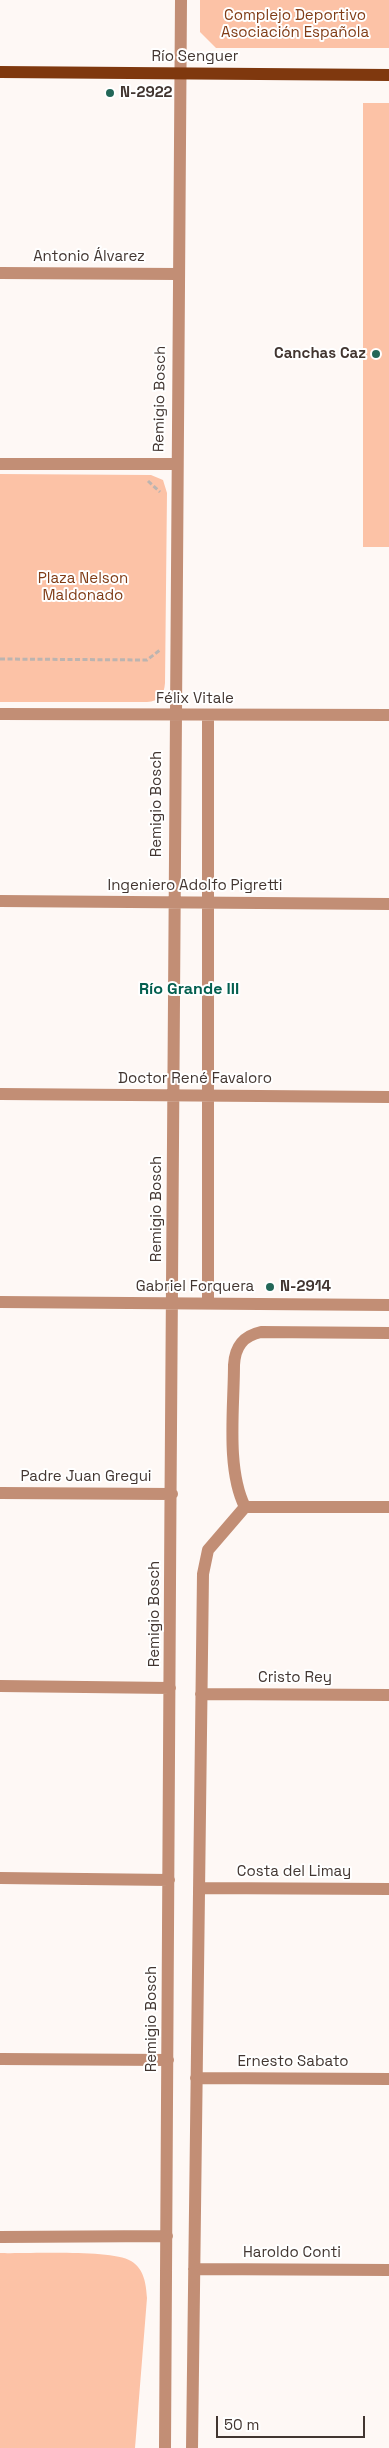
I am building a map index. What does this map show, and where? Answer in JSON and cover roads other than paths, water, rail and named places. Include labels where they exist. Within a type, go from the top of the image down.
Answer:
[{"type":"main road","name":"Río Senguer","points":[[0,72],[389,75]]},
{"type":"street","name":"Remigio Bosch","points":[[166,2448],[173,1303],[174,715],[181,0]]},
{"type":"street","name":"Antonio Álvarez","points":[[0,273],[178,274]]},
{"type":"street","points":[[0,464],[176,464]]},
{"type":"street","name":"Félix Vitale","points":[[0,714],[389,716]]},
{"type":"street","points":[[208,715],[208,1303]]},
{"type":"street","name":"Ingeniero Adolfo Pigretti","points":[[0,901],[389,904]]},
{"type":"street","name":"Doctor René Favaloro","points":[[0,1094],[389,1097]]},
{"type":"street","name":"Gabriel Forquera","points":[[0,1302],[389,1305]]},
{"type":"street","points":[[245,1507],[236,1486],[234,1468],[234,1364],[237,1348],[241,1342],[247,1337],[261,1332],[389,1333]]},
{"type":"street","name":"Padre Juan Gregui","points":[[0,1493],[172,1494]]},
{"type":"street","points":[[192,2448],[203,1574],[205,1557],[213,1542],[245,1507],[389,1508]]},
{"type":"street","points":[[0,1686],[170,1688]]},
{"type":"street","name":"Cristo Rey","points":[[202,1694],[389,1695]]},
{"type":"street","points":[[0,1878],[169,1880]]},
{"type":"street","name":"Costa del Limay","points":[[199,1888],[389,1888]]},
{"type":"street","points":[[0,2059],[168,2060]]},
{"type":"street","name":"Ernesto Sabato","points":[[196,2078],[389,2079]]},
{"type":"street","points":[[0,2237],[167,2236]]},
{"type":"street","name":"Haroldo Conti","points":[[194,2269],[389,2270]]},
{"type":"place","name":"N-2922","points":[[110,93]]},
{"type":"place","name":"Canchas Caz","points":[[376,354]]},
{"type":"place","name":"N-2914","points":[[270,1287]]},
{"type":"district","name":"Río Grande III","points":[[189,990]]},
{"type":"park label","name":"Complejo Deportivo Asociación Española","points":[[295,24]]},
{"type":"park label","name":"Plaza Nelson Maldonado","points":[[83,588]]}]
